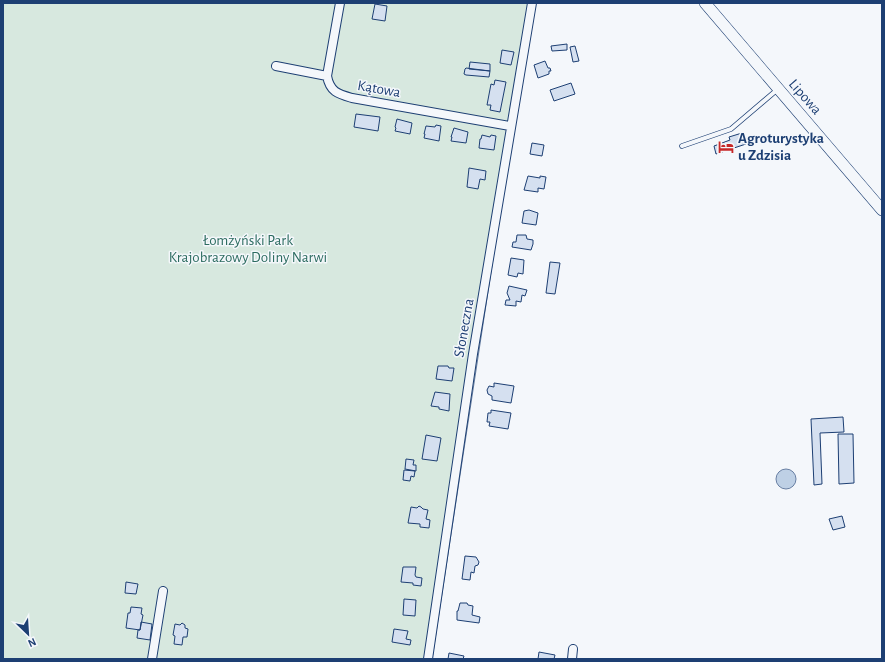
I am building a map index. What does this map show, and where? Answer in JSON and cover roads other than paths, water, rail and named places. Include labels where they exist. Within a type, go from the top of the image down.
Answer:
[{"type":"main road","name":"Lipowa","points":[[705,3],[882,210]]},
{"type":"street","points":[[276,66],[327,76],[340,3]]},
{"type":"street","name":"Słoneczna","points":[[428,659],[473,354],[497,216],[510,126],[532,3]]},
{"type":"street","name":"Kątowa","points":[[327,76],[329,84],[333,90],[339,94],[352,98],[510,126]]},
{"type":"street","points":[[152,659],[163,591]]},
{"type":"street","points":[[572,659],[573,649]]},
{"type":"lane","points":[[682,146],[732,128],[779,89]]},
{"type":"water","points":[[786,469],[793,472],[796,479],[793,486],[786,489],[779,486],[776,479],[779,472]]},
{"type":"place","name":"Agroturystyka u Zdzisia","points":[[726,147]]},
{"type":"park label","name":"Łomżyński Park Krajobrazowy Doliny Narwi","points":[[248,248]]}]
